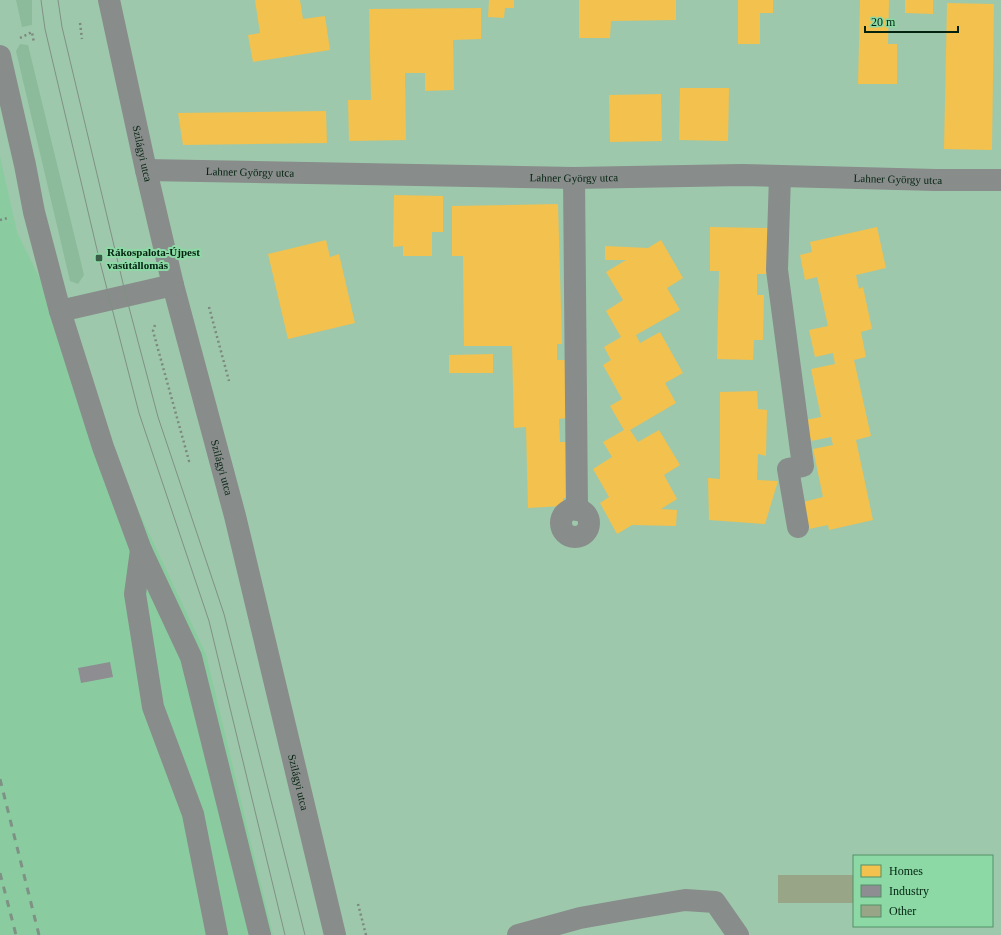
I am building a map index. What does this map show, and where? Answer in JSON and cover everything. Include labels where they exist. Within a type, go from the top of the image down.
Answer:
[{"type":"street","name":"Szilágyi utca","points":[[109,0],[173,285],[235,516],[335,935]]},
{"type":"street","points":[[0,56],[34,212],[60,310],[103,447],[141,550],[191,657],[260,935]]},
{"type":"street","name":"Lahner György utca","points":[[146,170],[574,178],[780,176],[1001,180]]},
{"type":"street","points":[[780,176],[777,270],[803,466],[788,469],[798,528]]},
{"type":"street","points":[[574,178],[577,510]]},
{"type":"street","points":[[60,310],[173,285]]},
{"type":"street","points":[[141,550],[135,594],[153,707],[193,814],[217,935]]},
{"type":"street","points":[[518,935],[580,918],[685,900],[715,902],[738,935]]},
{"type":"path","points":[[80,23],[82,39]]},
{"type":"path","points":[[32,32],[34,44]]},
{"type":"shaded area","points":[[16,0],[32,0],[32,25],[22,27]]},
{"type":"shaded area","points":[[20,44],[28,45],[84,275],[78,284],[70,281],[16,51]]},
{"type":"shaded area","points":[[0,156],[17,232],[53,305],[90,408],[206,654],[273,935],[0,935]]},
{"type":"building: Homes","points":[[255,0],[300,0],[303,19],[325,16],[330,50],[253,62],[248,35],[260,33]]},
{"type":"building: Homes","points":[[489,0],[514,0],[514,8],[505,8],[504,18],[488,17]]},
{"type":"building: Homes","points":[[579,0],[676,0],[676,20],[611,21],[610,38],[579,38]]},
{"type":"building: Homes","points":[[738,0],[773,0],[773,13],[760,13],[760,44],[738,44]]},
{"type":"building: Homes","points":[[860,0],[889,0],[888,44],[897,44],[897,84],[858,84]]},
{"type":"building: Homes","points":[[905,0],[933,0],[933,14],[905,13]]},
{"type":"building: Homes","points":[[947,3],[994,4],[992,150],[944,149]]},
{"type":"building: Homes","points":[[481,8],[481,39],[453,40],[454,90],[425,91],[425,73],[405,73],[406,140],[349,141],[348,100],[371,100],[369,9]]},
{"type":"building: Homes","points":[[680,88],[729,88],[728,141],[679,140]]},
{"type":"building: Homes","points":[[661,94],[662,141],[610,142],[609,95]]},
{"type":"building: Homes","points":[[326,111],[327,143],[183,145],[178,113]]},
{"type":"building: Homes","points":[[394,195],[443,196],[443,232],[432,232],[432,256],[403,256],[403,246],[393,247]]},
{"type":"building: Homes","points":[[558,204],[562,344],[557,344],[557,360],[567,360],[568,418],[559,419],[560,442],[567,442],[569,498],[563,498],[563,506],[528,508],[526,427],[514,428],[512,346],[464,346],[463,256],[452,256],[452,206]]},
{"type":"building: Homes","points":[[710,227],[770,228],[769,274],[757,274],[757,295],[764,295],[763,340],[754,340],[753,360],[717,359],[719,271],[710,271]]},
{"type":"building: Homes","points":[[877,227],[886,268],[856,275],[859,289],[863,287],[872,329],[861,332],[866,357],[854,360],[871,436],[856,440],[873,520],[829,530],[828,525],[809,529],[803,502],[823,497],[813,449],[833,445],[831,437],[811,441],[806,420],[821,417],[811,369],[835,364],[833,353],[815,357],[809,330],[828,326],[817,277],[805,280],[800,255],[812,252],[810,242]]},
{"type":"building: Homes","points":[[326,240],[330,257],[339,254],[355,323],[288,339],[268,254]]},
{"type":"building: Homes","points":[[661,240],[683,278],[667,288],[680,310],[636,335],[640,343],[660,332],[683,373],[665,383],[676,403],[630,430],[638,442],[659,430],[680,465],[664,475],[677,499],[661,509],[677,510],[676,526],[632,525],[617,534],[600,503],[609,497],[593,469],[612,457],[603,442],[624,430],[610,406],[622,399],[603,365],[611,360],[604,347],[621,337],[606,311],[623,300],[606,272],[626,260],[605,260],[605,246],[648,248]]},
{"type":"building: Homes","points":[[493,354],[493,373],[449,373],[449,355]]},
{"type":"building: Homes","points":[[757,391],[758,409],[767,410],[766,456],[758,454],[757,480],[778,481],[765,524],[709,520],[708,478],[720,479],[720,392]]},
{"type":"building: Industry","points":[[110,662],[113,677],[81,683],[78,668]]},
{"type":"building: Other","points":[[778,875],[853,875],[853,903],[778,903]]},
{"type":"tram line","points":[[41,0],[45,29],[99,258],[139,413],[209,621],[285,935]]},
{"type":"tram line","points":[[58,0],[62,27],[126,296],[158,417],[224,614],[305,935]]},
{"type":"railway","points":[[0,779],[39,935]]},
{"type":"railway","points":[[0,873],[16,935]]},
{"type":"place","name":"Rákospalota-Újpest vasútállomás","points":[[99,258]]}]
